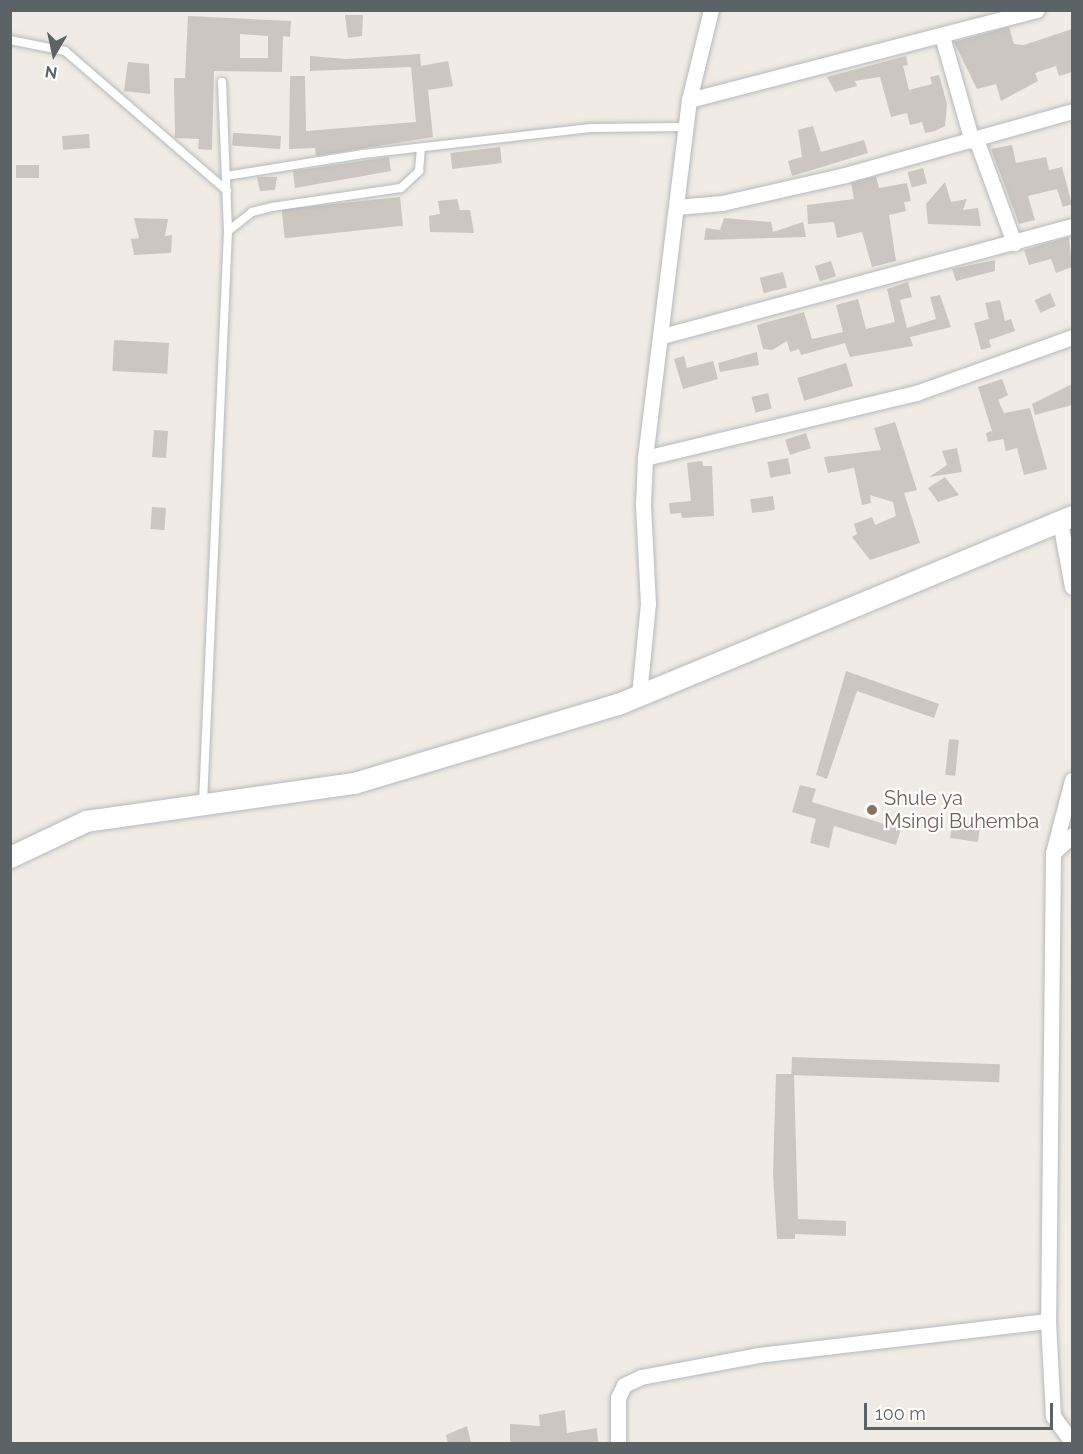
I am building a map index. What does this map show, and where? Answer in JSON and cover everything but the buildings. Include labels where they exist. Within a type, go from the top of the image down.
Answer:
[{"type":"main road","points":[[10,857],[86,821],[354,783],[639,695],[1066,519]]},
{"type":"street","points":[[639,695],[648,604],[643,505],[645,458],[662,336],[689,100],[711,10]]},
{"type":"street","points":[[689,100],[1037,10]]},
{"type":"street","points":[[942,36],[974,140],[1014,243]]},
{"type":"street","points":[[677,207],[722,203],[845,176],[1072,111]]},
{"type":"street","points":[[662,336],[1072,226]]},
{"type":"street","points":[[645,458],[916,393],[1072,337]]},
{"type":"street","points":[[1066,519],[1072,587]]},
{"type":"street","points":[[1052,1443],[1056,1424],[1048,1321],[1053,853],[1070,798],[1072,780]]},
{"type":"street","points":[[1053,853],[1072,835]]},
{"type":"street","points":[[618,1443],[618,1398],[624,1385],[641,1377],[758,1355],[1048,1321]]},
{"type":"street","points":[[1056,1424],[1072,1442]]},
{"type":"lane","points":[[10,40],[65,51],[226,192]]},
{"type":"lane","points":[[203,804],[228,231],[222,82]]},
{"type":"lane","points":[[226,176],[421,148],[591,128],[686,127]]},
{"type":"lane","points":[[228,231],[252,212],[272,207],[401,188],[419,171],[421,148]]},
{"type":"place","name":"Shule ya Msingi Buhemba","points":[[872,810]]}]
